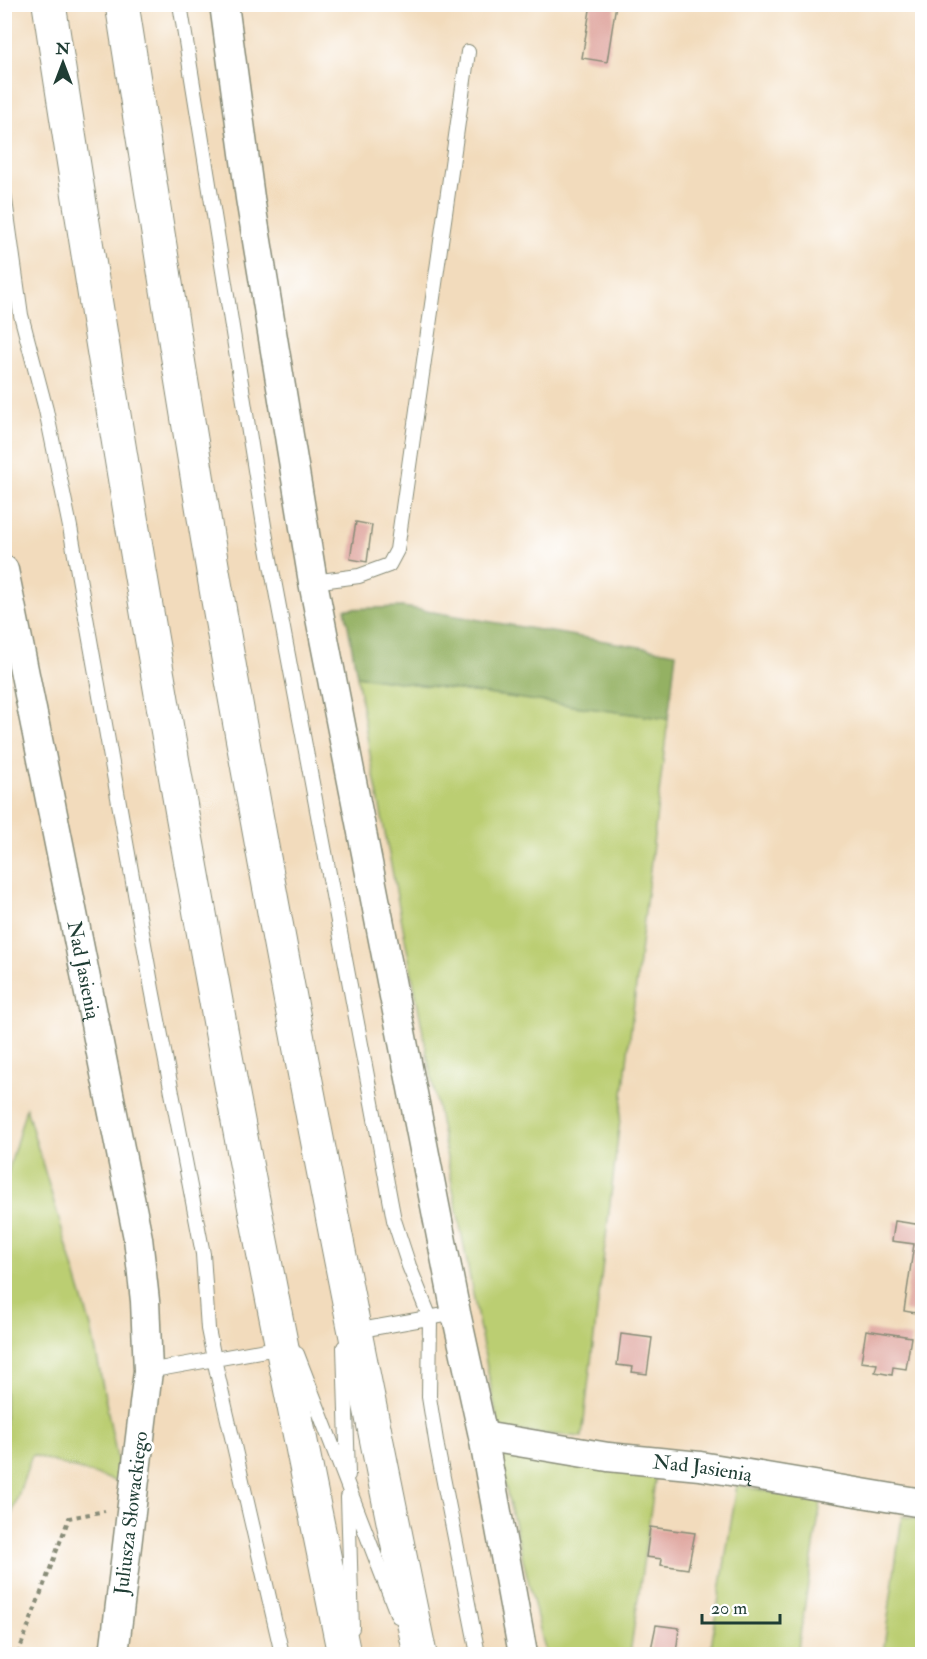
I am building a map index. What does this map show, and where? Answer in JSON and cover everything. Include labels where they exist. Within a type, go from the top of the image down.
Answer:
[{"type":"highway","points":[[49,4],[144,600],[213,988],[344,1654]]},
{"type":"highway","points":[[122,4],[190,436],[246,761],[353,1331],[420,1654]]},
{"type":"street","points":[[224,4],[250,198],[313,582],[443,1315],[483,1436],[523,1654]]},
{"type":"street","name":"Nad Jasienią","points":[[4,570],[138,1238],[145,1300],[148,1371]]},
{"type":"street","name":"Juliusza Słowackiego","points":[[114,1654],[148,1371]]},
{"type":"street","name":"Nad Jasienią","points":[[483,1436],[608,1457],[700,1466],[922,1503]]},
{"type":"lane","points":[[180,4],[266,538],[392,1209],[410,1266],[443,1315],[429,1397],[478,1654]]},
{"type":"lane","points":[[313,582],[359,576],[388,565],[397,550],[468,52]]},
{"type":"lane","points":[[4,192],[21,315],[46,410],[70,527],[152,988],[203,1254],[208,1329],[282,1654]]},
{"type":"lane","points":[[341,1267],[353,1654]]},
{"type":"lane","points":[[270,1282],[413,1654]]},
{"type":"lane","points":[[353,1331],[443,1315]]},
{"type":"lane","points":[[148,1371],[282,1347]]},
{"type":"path","points":[[18,1654],[69,1518],[132,1505]]},
{"type":"green space","points":[[403,607],[676,653],[668,719],[357,676],[345,609]]},
{"type":"green space","points":[[357,676],[668,719],[582,1437],[499,1430]]},
{"type":"green space","points":[[26,1108],[91,1327],[122,1483],[32,1455],[5,1534],[5,1183]]},
{"type":"green space","points":[[497,1452],[656,1474],[630,1654],[546,1654]]},
{"type":"green space","points":[[737,1485],[821,1502],[797,1654],[710,1654]]},
{"type":"green space","points":[[902,1516],[922,1520],[922,1654],[883,1654]]},
{"type":"building","points":[[591,4],[616,4],[607,62],[582,58]]},
{"type":"building","points":[[356,522],[372,525],[367,562],[350,559]]},
{"type":"building","points":[[895,1221],[922,1225],[922,1314],[904,1311],[914,1244],[892,1241]]},
{"type":"building","points":[[866,1330],[911,1337],[906,1369],[893,1367],[892,1375],[875,1372],[877,1364],[861,1362]]},
{"type":"building","points":[[621,1334],[652,1338],[647,1374],[632,1372],[633,1367],[617,1365]]},
{"type":"building","points":[[650,1527],[695,1533],[688,1569],[661,1565],[662,1559],[646,1557]]},
{"type":"building","points":[[656,1625],[679,1628],[676,1654],[650,1654]]}]
